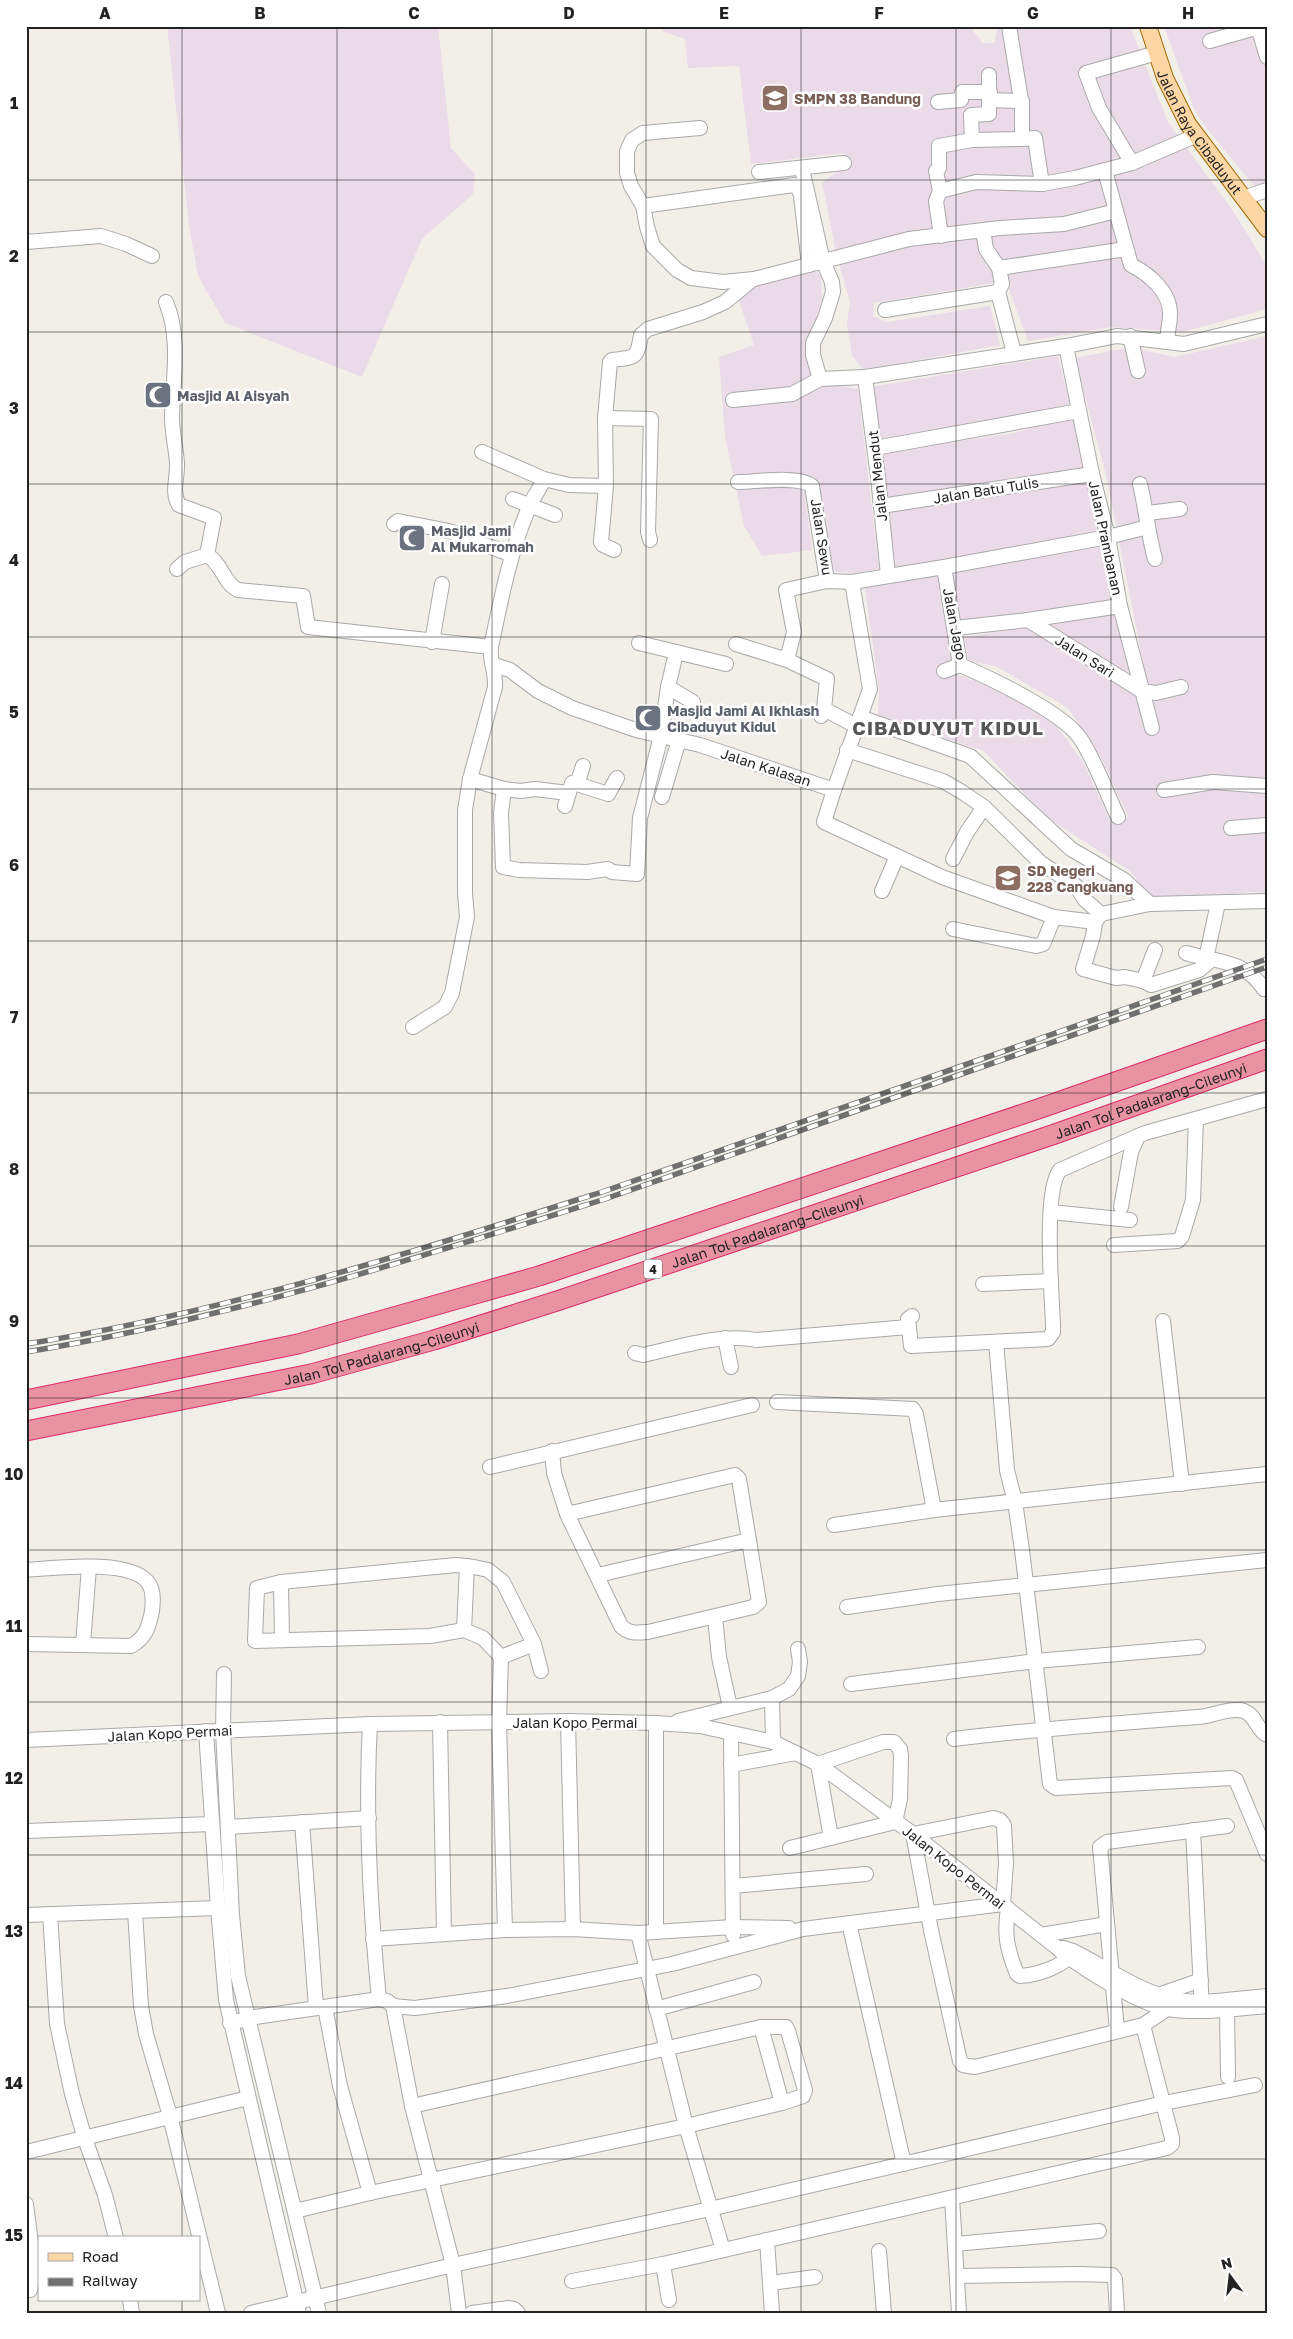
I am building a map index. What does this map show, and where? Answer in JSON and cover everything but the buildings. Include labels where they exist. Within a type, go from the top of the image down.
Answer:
[{"type":"highway","name":"Jalan Tol Padalarang–Cileunyi","points":[[26,1400],[298,1344],[539,1276],[1038,1109],[1267,1029]]},
{"type":"highway","name":"Jalan Tol Padalarang–Cileunyi","points":[[26,1431],[311,1374],[434,1340],[560,1300],[1043,1138],[1267,1059]]},
{"type":"main road","name":"Jalan Raya Cibaduyut","points":[[1148,26],[1165,78],[1195,136],[1267,229]]},
{"type":"street","points":[[1009,26],[1021,100],[1022,139]]},
{"type":"street","points":[[1210,41],[1262,26]]},
{"type":"street","points":[[1258,27],[1267,57]]},
{"type":"street","points":[[1132,162],[1099,108],[1086,72],[1157,52]]},
{"type":"street","points":[[972,140],[971,115],[989,114],[989,75]]},
{"type":"street","points":[[938,102],[961,100],[962,92],[1021,100]]},
{"type":"street","points":[[700,128],[643,133],[632,140],[627,152],[627,172],[631,186],[643,206],[646,227],[653,246],[677,270],[691,278],[723,282],[754,279],[910,239],[983,230],[1064,224],[1116,211]]},
{"type":"street","points":[[940,191],[976,182],[1042,184],[1105,171],[1195,136]]},
{"type":"street","points":[[941,236],[936,201],[940,191],[936,171],[938,168],[939,146],[972,140],[1035,138],[1042,184]]},
{"type":"street","points":[[759,172],[802,169],[844,162]]},
{"type":"street","points":[[802,169],[816,263]]},
{"type":"street","points":[[1105,171],[1131,265],[1144,271],[1167,299],[1170,315],[1166,342]]},
{"type":"street","points":[[643,206],[794,185],[798,187],[816,263],[832,282],[833,292],[825,318],[814,343],[815,364],[820,379]]},
{"type":"street","points":[[1244,198],[1267,190]]},
{"type":"street","points":[[983,230],[988,253],[999,268],[1002,284],[998,292],[1014,353]]},
{"type":"street","points":[[26,242],[101,236],[126,244],[152,256]]},
{"type":"street","points":[[999,268],[1126,249]]},
{"type":"street","points":[[614,550],[603,545],[601,542],[606,486],[606,418],[610,362],[612,360],[630,359],[634,356],[638,351],[640,335],[648,329],[703,312],[725,302],[754,279]]},
{"type":"street","points":[[885,310],[998,292]]},
{"type":"street","points":[[166,302],[172,318],[174,333],[172,419],[177,464],[175,492],[179,505],[214,518],[208,555]]},
{"type":"street","points":[[733,400],[792,394],[820,379],[865,376],[1066,346],[1117,336],[1130,336],[1184,344],[1267,324]]},
{"type":"street","points":[[1130,336],[1138,371]]},
{"type":"street","name":"Jalan Prambanan","points":[[1066,346],[1092,474],[1108,537],[1120,606],[1152,728]]},
{"type":"street","name":"Jalan Mendut","points":[[865,376],[875,448],[888,575]]},
{"type":"street","points":[[875,448],[1079,411]]},
{"type":"street","points":[[606,418],[651,419],[648,532],[650,540]]},
{"type":"street","points":[[482,452],[544,479],[569,485],[606,486]]},
{"type":"street","name":"Jalan Batu Tulis","points":[[881,506],[1092,474]]},
{"type":"street","points":[[413,1027],[445,1007],[452,993],[467,917],[465,893],[465,810],[470,780],[495,687],[497,665],[490,656],[491,647],[503,586],[512,556],[530,506],[544,479]]},
{"type":"street","name":"Jalan Sewu","points":[[738,482],[794,480],[808,482],[812,486],[827,581],[852,582],[1108,537],[1180,509]]},
{"type":"street","points":[[1140,484],[1155,559]]},
{"type":"street","points":[[513,499],[555,515]]},
{"type":"street","points":[[394,524],[398,520],[432,526],[512,556]]},
{"type":"street","points":[[177,569],[185,562],[208,555]]},
{"type":"street","points":[[208,555],[219,566],[231,587],[238,590],[303,596],[308,627],[491,647]]},
{"type":"street","name":"Jalan Jago","points":[[944,567],[960,665],[996,681],[1068,724],[1080,738],[1118,817]]},
{"type":"street","points":[[787,660],[794,632],[786,590],[827,581]]},
{"type":"street","points":[[852,582],[870,689],[847,750],[824,822],[942,877],[1054,917],[1098,918],[1150,904],[1267,901]]},
{"type":"street","points":[[432,642],[442,584]]},
{"type":"street","points":[[954,628],[1028,620],[1120,606]]},
{"type":"street","name":"Jalan Sari","points":[[1028,620],[1142,691]]},
{"type":"street","points":[[639,644],[726,664]]},
{"type":"street","points":[[736,644],[787,660],[828,680],[823,712],[970,756],[1071,849],[1124,880],[1150,904]]},
{"type":"street","points":[[504,790],[501,813],[503,867],[519,870],[587,872],[608,869],[612,872],[637,874],[640,818],[660,736],[668,686],[676,653]]},
{"type":"street","name":"Jalan Kalasan","points":[[497,665],[510,670],[538,691],[572,708],[834,790]]},
{"type":"street","points":[[944,671],[960,665]]},
{"type":"street","points":[[668,686],[693,702]]},
{"type":"street","points":[[1142,691],[1156,693],[1181,687]]},
{"type":"street","points":[[662,797],[679,740]]},
{"type":"street","points":[[847,750],[943,781],[984,807],[1041,863],[1076,886],[1098,918]]},
{"type":"street","points":[[570,795],[583,766]]},
{"type":"street","points":[[470,780],[504,790],[521,791],[535,789],[570,795],[608,794],[617,778]]},
{"type":"street","points":[[1164,790],[1213,782],[1267,786]]},
{"type":"street","points":[[953,859],[967,832],[984,807]]},
{"type":"street","points":[[1231,828],[1267,825]]},
{"type":"street","points":[[882,891],[897,856]]},
{"type":"street","points":[[1251,902],[1267,892]]},
{"type":"street","points":[[1098,918],[1083,969],[1116,978],[1125,977],[1143,981],[1151,985],[1163,983],[1199,970],[1209,959],[1218,903]]},
{"type":"street","points":[[953,929],[1036,946],[1042,944],[1054,917]]},
{"type":"street","points":[[1143,981],[1155,950]]},
{"type":"street","points":[[1186,953],[1225,961],[1251,974],[1264,989],[1267,988]]},
{"type":"street","points":[[634,1353],[643,1355],[725,1338],[742,1337],[757,1340],[910,1322],[911,1346],[1048,1339],[1053,1332],[1051,1212],[1055,1178],[1060,1170],[1138,1136],[1267,1098]]},
{"type":"street","points":[[1114,1245],[1178,1241],[1182,1236],[1193,1200],[1196,1119]]},
{"type":"street","points":[[1121,1207],[1132,1152],[1138,1136]]},
{"type":"street","points":[[1051,1212],[1130,1220]]},
{"type":"street","points":[[983,1284],[1051,1281]]},
{"type":"street","points":[[1163,1321],[1182,1484]]},
{"type":"street","points":[[725,1338],[731,1367]]},
{"type":"street","points":[[996,1342],[1008,1470],[1015,1502],[1036,1661],[1049,1782],[1053,1788],[1232,1778],[1236,1780],[1267,1854]]},
{"type":"street","points":[[777,1402],[913,1409],[916,1414],[934,1510]]},
{"type":"street","points":[[490,1467],[552,1451],[752,1406]]},
{"type":"street","points":[[552,1451],[554,1473],[567,1514],[621,1626],[626,1631],[635,1633],[648,1632],[753,1607],[759,1602],[739,1479],[735,1475],[567,1514]]},
{"type":"street","points":[[834,1525],[934,1510],[1267,1474]]},
{"type":"street","points":[[598,1575],[749,1540]]},
{"type":"street","points":[[847,1607],[938,1594],[1267,1560]]},
{"type":"street","points":[[505,1930],[499,1722],[501,1657],[483,1638],[464,1630],[430,1636],[255,1641],[257,1588],[261,1585],[281,1582],[456,1565],[488,1570],[503,1582],[534,1644],[541,1671]]},
{"type":"street","points":[[464,1630],[467,1566]]},
{"type":"street","points":[[26,1570],[89,1567],[126,1570],[141,1576],[150,1585],[153,1604],[148,1630],[137,1642],[124,1647],[84,1644],[26,1644]]},
{"type":"street","points":[[84,1644],[89,1567]]},
{"type":"street","points":[[281,1582],[282,1640]]},
{"type":"street","points":[[715,1617],[719,1657],[730,1707]]},
{"type":"street","points":[[501,1657],[534,1644]]},
{"type":"street","points":[[851,1684],[1036,1661],[1198,1647]]},
{"type":"street","points":[[656,1932],[662,1723],[772,1698],[789,1689],[795,1683],[800,1662],[798,1649]]},
{"type":"street","points":[[224,1674],[214,1731],[212,1824],[218,1908],[239,2021],[295,2211],[304,2302]]},
{"type":"street","points":[[772,1698],[773,1742]]},
{"type":"street","points":[[954,1739],[1044,1728],[1206,1716],[1239,1710],[1256,1720],[1261,1730],[1267,1735]]},
{"type":"street","points":[[568,1721],[573,1929]]},
{"type":"street","name":"Jalan Kopo Permai","points":[[26,1740],[440,1722],[568,1721],[662,1723],[700,1726],[773,1742],[818,1764],[1056,1946],[1152,1998],[1167,2009],[1247,2002],[1267,2006]]},
{"type":"street","points":[[440,1722],[444,1934]]},
{"type":"street","points":[[370,1724],[369,1818],[373,1939],[379,1999]]},
{"type":"street","points":[[214,1731],[229,1827],[239,2021],[248,2098],[304,2302],[319,2313]]},
{"type":"street","points":[[731,1733],[734,1948]]},
{"type":"street","points":[[790,1848],[895,1822],[900,1798],[901,1756],[900,1749],[894,1742],[883,1742],[818,1764],[830,1838]]},
{"type":"street","points":[[731,1765],[796,1753]]},
{"type":"street","points":[[229,1827],[369,1818]]},
{"type":"street","points":[[1071,1955],[1055,1966],[1026,1976],[1017,1974],[1008,1952],[1005,1931],[1006,1862],[1002,1822],[993,1818],[912,1834],[927,1913],[960,2062],[966,2067],[975,2067],[1142,2025],[1167,2009]]},
{"type":"street","points":[[302,1822],[320,2007],[370,2193]]},
{"type":"street","points":[[26,1831],[212,1824]]},
{"type":"street","points":[[1117,2030],[1100,1851],[1102,1844],[1227,1826]]},
{"type":"street","points":[[1193,1830],[1202,2006]]},
{"type":"street","points":[[733,1886],[866,1874]]},
{"type":"street","points":[[239,2021],[379,1999],[387,2001],[393,2006],[421,2007],[508,1996],[647,1969],[804,1929],[927,1913],[1005,1906]]},
{"type":"street","points":[[26,1915],[218,1908]]},
{"type":"street","points":[[135,1911],[141,2006],[199,2236]]},
{"type":"street","points":[[50,1914],[57,2024],[85,2139],[105,2195],[115,2236]]},
{"type":"street","points":[[849,1923],[904,2164]]},
{"type":"street","points":[[1041,1935],[1107,1924]]},
{"type":"street","points":[[373,1939],[505,1930],[573,1929],[638,1933],[733,1927],[804,1929]]},
{"type":"street","points":[[638,1933],[686,2126],[722,2250]]},
{"type":"street","points":[[1152,1998],[1201,1980]]},
{"type":"street","points":[[656,2009],[754,1982]]},
{"type":"street","name":"Jalan Kopo Permai","points":[[1152,1998],[1179,2000],[1202,2006],[1227,2009],[1267,1996]]},
{"type":"street","points":[[393,2006],[412,2106],[453,2265],[459,2313]]},
{"type":"street","points":[[1227,2009],[1228,2076]]},
{"type":"street","points":[[572,2281],[663,2264],[1167,2148],[1173,2142],[1142,2025]]},
{"type":"street","points":[[295,2211],[370,2193],[431,2182],[686,2126],[782,2103],[801,2097],[805,2092],[786,2027],[761,2028],[412,2106]]},
{"type":"street","points":[[761,2028],[782,2103]]},
{"type":"street","points":[[251,2313],[304,2302],[453,2265],[710,2209],[1164,2103],[1255,2085]]},
{"type":"street","points":[[26,2152],[248,2098]]},
{"type":"street","points":[[952,2198],[959,2313]]},
{"type":"street","points":[[26,2204],[34,2267],[30,2290]]},
{"type":"street","points":[[955,2244],[1099,2231]]},
{"type":"street","points":[[200,2239],[218,2313]]},
{"type":"street","points":[[767,2240],[772,2313]]},
{"type":"street","points":[[879,2251],[884,2313]]},
{"type":"street","points":[[663,2264],[669,2300]]},
{"type":"street","points":[[957,2276],[1112,2275],[1115,2279],[1117,2313]]},
{"type":"street","points":[[771,2283],[815,2277]]},
{"type":"street","points":[[472,2313],[509,2308],[514,2309],[518,2313]]},
{"type":"shaded area","points":[[167,26],[438,26],[451,148],[475,174],[473,194],[422,239],[362,377],[225,323],[198,276],[189,226]]},
{"type":"shaded area","points":[[662,26],[969,26],[983,43],[994,43],[997,29],[995,26],[1130,26],[1168,122],[1233,211],[1267,266],[1267,309],[1183,332],[1111,327],[1028,341],[1006,281],[874,303],[873,316],[887,322],[990,306],[1000,345],[864,370],[852,356],[847,323],[850,302],[836,253],[822,182],[852,163],[843,153],[751,164],[739,66],[688,68],[685,39],[662,31]]},
{"type":"shaded area","points":[[1164,26],[1267,26],[1267,201],[1207,129],[1194,109]]},
{"type":"shaded area","points":[[816,271],[821,276],[822,298],[813,330],[819,382],[858,389],[879,569],[855,573],[835,572],[803,479],[812,550],[762,556],[744,526],[725,437],[719,357],[754,345],[736,292],[751,285]]},
{"type":"shaded area","points":[[1267,336],[1267,893],[1249,892],[1155,902],[1130,871],[1046,817],[984,751],[878,716],[879,690],[865,588],[939,575],[955,674],[981,683],[1049,715],[1083,762],[1111,823],[1121,823],[1128,816],[1101,758],[1068,708],[995,666],[968,661],[964,637],[1116,614],[1147,682],[1106,475],[1075,358],[1131,347],[1174,357]]},
{"type":"shaded area","points":[[1058,356],[1070,405],[1013,421],[878,441],[870,387]]},
{"type":"shaded area","points":[[1073,415],[1087,470],[886,501],[878,453],[1015,433]]},
{"type":"shaded area","points":[[1091,480],[1102,531],[896,569],[887,512]]},
{"type":"shaded area","points":[[1105,542],[1117,602],[960,622],[952,572]]},
{"type":"railway","points":[[26,1344],[173,1316],[317,1279],[460,1237],[602,1192],[1267,959]]},
{"type":"railway","points":[[26,1352],[100,1339],[246,1305],[462,1244],[605,1199],[1267,967]]},
{"type":"place","name":"SMPN 38 Bandung","points":[[775,98]]},
{"type":"place","name":"Masjid Al Aisyah","points":[[158,395]]},
{"type":"place","name":"Masjid Jami Al Mukarromah","points":[[412,538]]},
{"type":"place","name":"Masjid Jami Al Ikhlash Cibaduyut Kidul","points":[[648,718]]},
{"type":"place","name":"SD Negeri 228 Cangkuang","points":[[1008,878]]},
{"type":"district","name":"CIBADUYUT KIDUL","points":[[948,727]]}]
